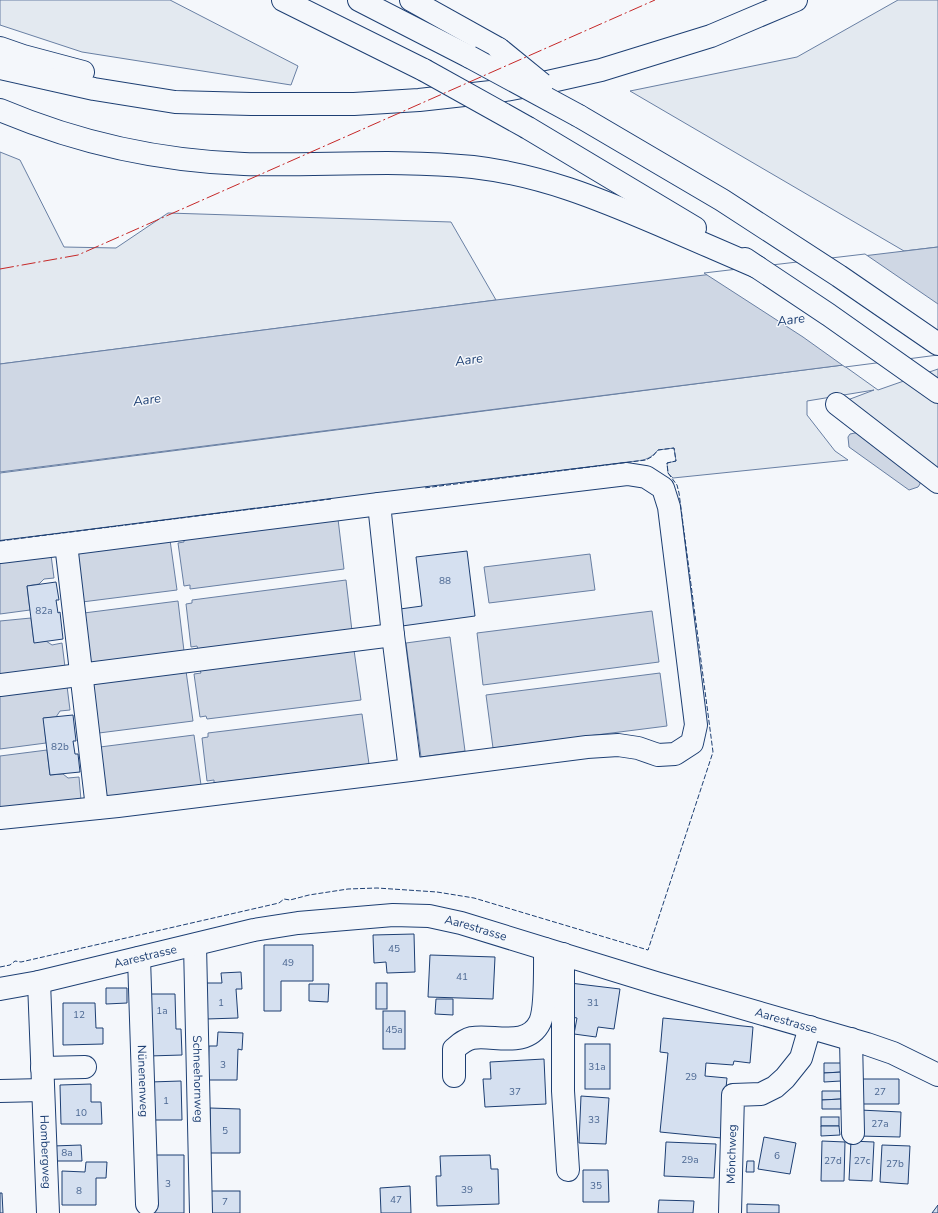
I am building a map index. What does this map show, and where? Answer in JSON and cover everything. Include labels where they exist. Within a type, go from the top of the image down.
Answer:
[{"type":"main road","points":[[283,0],[424,70],[528,128],[664,209],[757,267],[829,315],[938,392]]},
{"type":"main road","points":[[359,0],[470,57],[579,116],[652,158],[722,200],[839,276],[938,344]]},
{"type":"main road","points":[[411,0],[499,49],[579,116]]},
{"type":"main road","points":[[0,68],[94,89],[175,102],[354,104],[419,100],[500,91],[601,70],[718,34],[796,0]]},
{"type":"main road","points":[[0,48],[23,56],[101,76],[251,104]]},
{"type":"main road","points":[[0,110],[63,134],[106,146],[151,155],[199,161],[244,164],[395,164],[472,167],[505,172],[557,184],[574,190],[633,213],[757,267]]},
{"type":"main road","points":[[837,404],[938,482]]},
{"type":"main road","points":[[0,552],[627,474],[646,477],[663,488],[669,507],[696,725],[692,743],[675,754],[658,754],[638,748],[618,745],[587,747],[97,808],[0,818]]},
{"type":"main road","points":[[379,504],[393,635],[410,770]]},
{"type":"main road","points":[[66,544],[80,675],[97,808]]},
{"type":"main road","points":[[0,685],[393,635]]},
{"type":"main road","name":"Aarestrasse","points":[[0,989],[39,982],[254,930],[298,923],[393,915],[429,916],[461,923],[851,1039],[893,1053],[938,1075]]},
{"type":"main road","name":"Schneehornweg","points":[[195,945],[201,1213]]},
{"type":"main road","points":[[454,1076],[454,1049],[462,1042],[473,1038],[518,1038],[532,1033],[540,1022],[554,951]]},
{"type":"main road","points":[[554,951],[568,1170]]},
{"type":"main road","name":"Nünenenweg","points":[[139,958],[147,1204]]},
{"type":"main road","name":"Hombergweg","points":[[39,982],[48,1213]]},
{"type":"main road","name":"Mönchweg","points":[[730,1213],[733,1095],[762,1094],[785,1078],[801,1058],[810,1027]]},
{"type":"main road","points":[[851,1039],[853,1133]]},
{"type":"main road","points":[[42,1068],[85,1068]]},
{"type":"main road","points":[[0,1091],[43,1090]]},
{"type":"shaded area","points":[[0,0],[170,0],[298,66],[291,85],[82,52],[0,25]]},
{"type":"shaded area","points":[[898,0],[938,0],[938,247],[904,251],[630,91],[797,57]]},
{"type":"shaded area","points":[[0,152],[20,160],[64,247],[116,248],[168,213],[451,222],[496,300],[0,364]]},
{"type":"shaded area","points":[[843,365],[878,390],[938,369],[938,482],[837,404],[874,390],[807,401],[807,415],[835,451],[848,460],[673,478],[668,473],[667,463],[676,461],[674,448],[658,450],[651,457],[640,461],[0,541],[0,473]]},
{"type":"water","name":"Aare","points":[[938,247],[938,353],[0,472],[0,364],[496,300]]},
{"type":"water","points":[[860,432],[920,474],[920,484],[918,487],[909,490],[849,447],[848,437],[850,434]]},
{"type":"water","points":[[338,519],[344,569],[190,589],[190,585],[184,586],[178,543],[184,542],[184,538]]},
{"type":"water","points":[[170,540],[177,590],[82,602],[76,552]]},
{"type":"water","points":[[590,554],[595,590],[489,603],[484,567]]},
{"type":"water","points":[[51,555],[54,578],[44,579],[39,584],[27,586],[30,610],[0,614],[0,562]]},
{"type":"water","points":[[346,580],[352,631],[198,650],[197,646],[191,647],[186,604],[192,603],[192,600]]},
{"type":"water","points":[[178,601],[184,651],[90,663],[84,613]]},
{"type":"water","points":[[652,611],[659,662],[483,685],[477,633]]},
{"type":"water","points":[[31,618],[34,642],[46,641],[52,645],[62,643],[65,667],[0,675],[0,621]]},
{"type":"water","points":[[450,637],[465,751],[421,757],[406,643]]},
{"type":"water","points":[[354,650],[361,700],[207,719],[206,716],[200,717],[194,674],[201,673],[200,670]]},
{"type":"water","points":[[186,671],[193,721],[99,733],[92,683]]},
{"type":"water","points":[[660,673],[667,726],[493,748],[486,695]]},
{"type":"water","points":[[67,686],[70,710],[60,711],[56,717],[44,718],[46,743],[0,749],[0,695]]},
{"type":"water","points":[[362,714],[369,764],[214,783],[214,780],[207,781],[202,738],[208,737],[208,733]]},
{"type":"water","points":[[194,735],[201,785],[106,797],[100,747]]},
{"type":"water","points":[[47,750],[50,775],[63,774],[68,778],[79,777],[81,800],[0,811],[0,756]]},
{"type":"pier","points":[[865,254],[938,304],[938,355],[845,367],[803,337],[704,273]]},
{"type":"building","points":[[467,551],[475,616],[402,626],[400,609],[422,606],[416,557]]},
{"type":"building","points":[[56,582],[59,600],[56,600],[58,613],[60,612],[63,639],[34,643],[27,586]]},
{"type":"building","points":[[73,715],[76,741],[73,741],[75,754],[78,754],[80,772],[50,775],[43,718]]},
{"type":"building","points":[[414,934],[415,972],[387,973],[386,962],[374,963],[373,935]]},
{"type":"building","points":[[264,945],[313,945],[313,981],[281,981],[281,1011],[264,1011]]},
{"type":"building","points":[[430,955],[495,957],[493,999],[428,997]]},
{"type":"building","points":[[241,972],[242,989],[236,989],[238,1018],[206,1019],[205,983],[222,983],[221,973]]},
{"type":"building","points":[[376,983],[387,983],[387,1009],[376,1009]]},
{"type":"building","points":[[570,983],[620,989],[614,1029],[598,1027],[596,1037],[574,1034],[577,1018],[566,1016]]},
{"type":"building","points":[[309,984],[329,984],[328,1002],[309,1001]]},
{"type":"building","points":[[106,988],[127,988],[127,1003],[106,1004]]},
{"type":"building","points":[[148,994],[175,994],[176,1029],[181,1029],[182,1055],[149,1056]]},
{"type":"building","points":[[436,999],[453,999],[453,1015],[435,1014]]},
{"type":"building","points":[[63,1003],[95,1003],[96,1028],[103,1028],[103,1044],[63,1045]]},
{"type":"building","points":[[383,1011],[405,1011],[405,1049],[383,1049]]},
{"type":"building","points":[[663,1018],[753,1027],[750,1063],[734,1061],[733,1065],[706,1063],[705,1076],[727,1078],[721,1138],[660,1132],[668,1053],[660,1052]]},
{"type":"building","points":[[218,1032],[243,1033],[242,1050],[238,1049],[237,1080],[208,1080],[209,1046],[217,1046]]},
{"type":"building","points":[[585,1044],[610,1044],[610,1089],[585,1089]]},
{"type":"building","points":[[544,1059],[546,1104],[485,1107],[483,1079],[491,1079],[490,1062]]},
{"type":"building","points":[[824,1063],[841,1063],[842,1072],[824,1073]]},
{"type":"building","points":[[842,1072],[841,1081],[824,1082],[824,1073]]},
{"type":"building","points":[[861,1079],[899,1079],[899,1104],[860,1104]]},
{"type":"building","points":[[181,1081],[182,1120],[151,1120],[150,1082]]},
{"type":"building","points":[[91,1084],[91,1102],[101,1102],[102,1124],[61,1124],[60,1085]]},
{"type":"building","points":[[822,1091],[841,1091],[841,1099],[822,1100]]},
{"type":"building","points":[[581,1096],[609,1098],[606,1144],[579,1143]]},
{"type":"building","points":[[841,1099],[841,1109],[822,1109],[822,1100]]},
{"type":"building","points":[[210,1108],[240,1109],[240,1153],[210,1153]]},
{"type":"building","points":[[860,1110],[901,1112],[900,1137],[859,1136]]},
{"type":"building","points":[[821,1117],[839,1117],[839,1126],[821,1126]]},
{"type":"building","points":[[821,1126],[839,1126],[840,1135],[821,1136]]},
{"type":"building","points":[[764,1137],[796,1143],[790,1174],[758,1169]]},
{"type":"building","points":[[822,1141],[845,1142],[844,1181],[821,1181]]},
{"type":"building","points":[[851,1141],[874,1142],[872,1181],[849,1180]]},
{"type":"building","points":[[666,1142],[716,1144],[714,1178],[664,1176]]},
{"type":"building","points":[[81,1145],[82,1161],[54,1161],[53,1146]]},
{"type":"building","points":[[882,1145],[910,1146],[908,1184],[880,1182]]},
{"type":"building","points":[[151,1155],[184,1155],[184,1213],[152,1213]]},
{"type":"building","points":[[490,1155],[491,1169],[498,1169],[499,1204],[437,1206],[436,1176],[441,1176],[440,1156]]},
{"type":"building","points":[[747,1161],[754,1161],[754,1172],[746,1172]]},
{"type":"building","points":[[86,1162],[107,1162],[106,1178],[96,1178],[96,1205],[62,1205],[62,1171],[85,1172]]},
{"type":"building","points":[[583,1170],[608,1170],[609,1202],[583,1202]]},
{"type":"building","points":[[410,1186],[411,1213],[381,1213],[380,1188]]},
{"type":"building","points":[[211,1191],[240,1191],[240,1213],[211,1213]]},
{"type":"building","points":[[0,1193],[2,1193],[3,1213],[0,1213]]},
{"type":"building","points":[[659,1200],[694,1201],[693,1213],[658,1213]]},
{"type":"building","points":[[747,1204],[779,1205],[779,1213],[747,1213]]},
{"type":"building","points":[[938,1205],[938,1213],[932,1213]]},
{"type":"fence","points":[[0,967],[10,965],[15,961],[21,962],[279,903],[284,899],[290,900],[309,895],[348,889],[377,888],[437,892],[474,898],[648,950],[713,752],[679,493],[677,485],[668,473],[667,463],[676,461],[674,448],[658,450],[653,456],[646,460],[424,488]]},
{"type":"fence","points":[[0,541],[331,499]]},
{"type":"power","points":[[0,269],[78,255],[655,0]]}]
